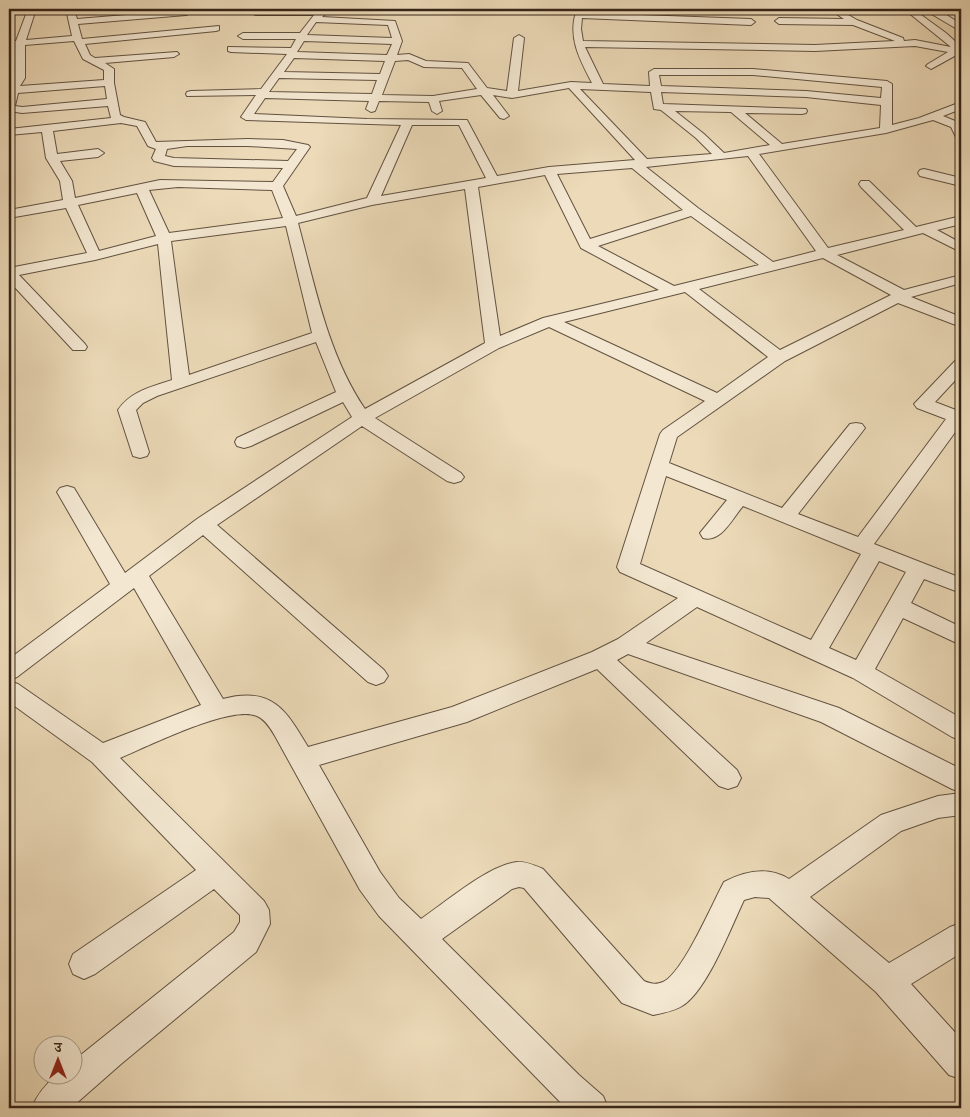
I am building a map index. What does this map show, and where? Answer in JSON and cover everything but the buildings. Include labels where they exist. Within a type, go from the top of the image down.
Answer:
[{"type":"street","points":[[32,9],[14,62],[13,90],[9,108],[22,110],[112,102]]},
{"type":"street","points":[[70,9],[78,40],[86,57],[109,68],[109,83],[115,116],[121,120]]},
{"type":"street","points":[[74,22],[186,12],[195,9]]},
{"type":"street","points":[[833,9],[854,22],[890,37],[957,51]]},
{"type":"street","points":[[908,9],[915,17],[947,38],[956,47],[957,51]]},
{"type":"street","points":[[927,9],[960,27]]},
{"type":"street","points":[[256,12],[324,10]]},
{"type":"street","points":[[230,143],[242,124],[250,105],[263,94],[313,19],[324,10]]},
{"type":"street","points":[[599,87],[578,44],[578,10],[753,31],[813,63],[887,84],[886,130]]},
{"type":"street","points":[[940,15],[961,15]]},
{"type":"street","points":[[642,29],[646,17]]},
{"type":"street","points":[[313,19],[392,22],[397,41],[367,122]]},
{"type":"street","points":[[779,21],[854,22]]},
{"type":"street","points":[[9,44],[216,28]]},
{"type":"street","points":[[578,44],[731,46],[753,31]]},
{"type":"street","points":[[731,46],[734,35]]},
{"type":"street","points":[[243,36],[397,41]]},
{"type":"street","points":[[512,95],[519,38]]},
{"type":"street","points":[[947,38],[961,39]]},
{"type":"street","points":[[813,63],[801,116],[734,109],[658,107],[654,72],[754,72],[813,63],[854,46],[914,43]]},
{"type":"street","points":[[854,46],[870,55]]},
{"type":"street","points":[[231,49],[390,58],[409,57],[424,64],[465,65],[504,116]]},
{"type":"street","points":[[932,66],[957,51]]},
{"type":"street","points":[[92,61],[174,54]]},
{"type":"street","points":[[277,74],[383,77]]},
{"type":"street","points":[[13,90],[109,83]]},
{"type":"street","points":[[218,104],[191,99],[263,94],[433,99],[484,91],[512,95],[571,86],[806,94],[887,102]]},
{"type":"street","points":[[571,86],[640,164],[693,211],[769,266]]},
{"type":"street","points":[[433,99],[440,122]]},
{"type":"street","points":[[9,273],[95,256],[164,238],[292,221],[372,201],[493,180],[549,171],[721,157],[789,144],[886,130],[933,116],[961,105]]},
{"type":"street","points":[[664,107],[700,136],[721,157]]},
{"type":"street","points":[[734,109],[789,144]]},
{"type":"street","points":[[933,116],[956,125],[961,137]]},
{"type":"street","points":[[9,132],[121,120],[141,124],[149,142],[156,146],[186,143],[302,145],[304,149],[277,186]]},
{"type":"street","points":[[372,201],[408,122]]},
{"type":"street","points":[[242,124],[464,122],[493,180]]},
{"type":"street","points":[[47,128],[52,158],[66,181],[70,204],[95,256]]},
{"type":"street","points":[[163,146],[158,158],[174,162],[293,164]]},
{"type":"street","points":[[752,152],[824,253],[899,296],[961,322]]},
{"type":"street","points":[[52,158],[98,153]]},
{"type":"street","points":[[549,171],[586,245],[678,288],[779,357]]},
{"type":"street","points":[[924,173],[961,182]]},
{"type":"street","points":[[9,214],[70,204],[141,187],[178,183],[277,186]]},
{"type":"street","points":[[470,184],[493,345]]},
{"type":"street","points":[[864,184],[919,230],[961,248]]},
{"type":"street","points":[[277,186],[292,221],[321,335],[346,394],[362,418],[454,477]]},
{"type":"street","points":[[141,187],[164,238],[181,383]]},
{"type":"street","points":[[586,245],[693,211]]},
{"type":"street","points":[[9,671],[204,524],[362,418],[493,345],[549,321],[961,220]]},
{"type":"street","points":[[9,273],[79,347]]},
{"type":"street","points":[[961,279],[899,296],[779,357],[669,434],[628,567],[861,672],[961,730]]},
{"type":"street","points":[[549,321],[718,400]]},
{"type":"street","points":[[140,452],[127,410],[137,398],[321,335]]},
{"type":"street","points":[[815,652],[868,549],[957,417],[924,404],[961,365]]},
{"type":"street","points":[[244,442],[346,394]]},
{"type":"street","points":[[786,516],[856,428]]},
{"type":"street","points":[[659,466],[961,586]]},
{"type":"street","points":[[67,492],[216,708]]},
{"type":"street","points":[[710,533],[739,498]]},
{"type":"street","points":[[204,524],[376,676]]},
{"type":"street","points":[[861,672],[919,569]]},
{"type":"street","points":[[302,759],[458,715],[600,658],[626,645],[695,597]]},
{"type":"street","points":[[898,606],[961,637]]},
{"type":"street","points":[[626,645],[830,715],[961,781]]},
{"type":"street","points":[[600,658],[728,778]]},
{"type":"street","points":[[9,690],[101,755],[254,910],[255,924],[245,942],[109,1052],[61,1094],[49,1108]]},
{"type":"street","points":[[101,755],[216,708],[241,704],[260,706],[276,718],[302,759],[370,881],[389,907],[567,1087],[591,1108]]},
{"type":"street","points":[[789,896],[891,823],[938,807],[961,804]]},
{"type":"street","points":[[84,964],[217,871]]},
{"type":"street","points":[[419,938],[504,878],[519,874],[533,878],[633,992],[653,1000],[671,995],[683,986],[693,972],[734,891],[746,884],[756,882],[777,887],[888,981],[961,1063]]},
{"type":"street","points":[[888,981],[961,937]]}]
